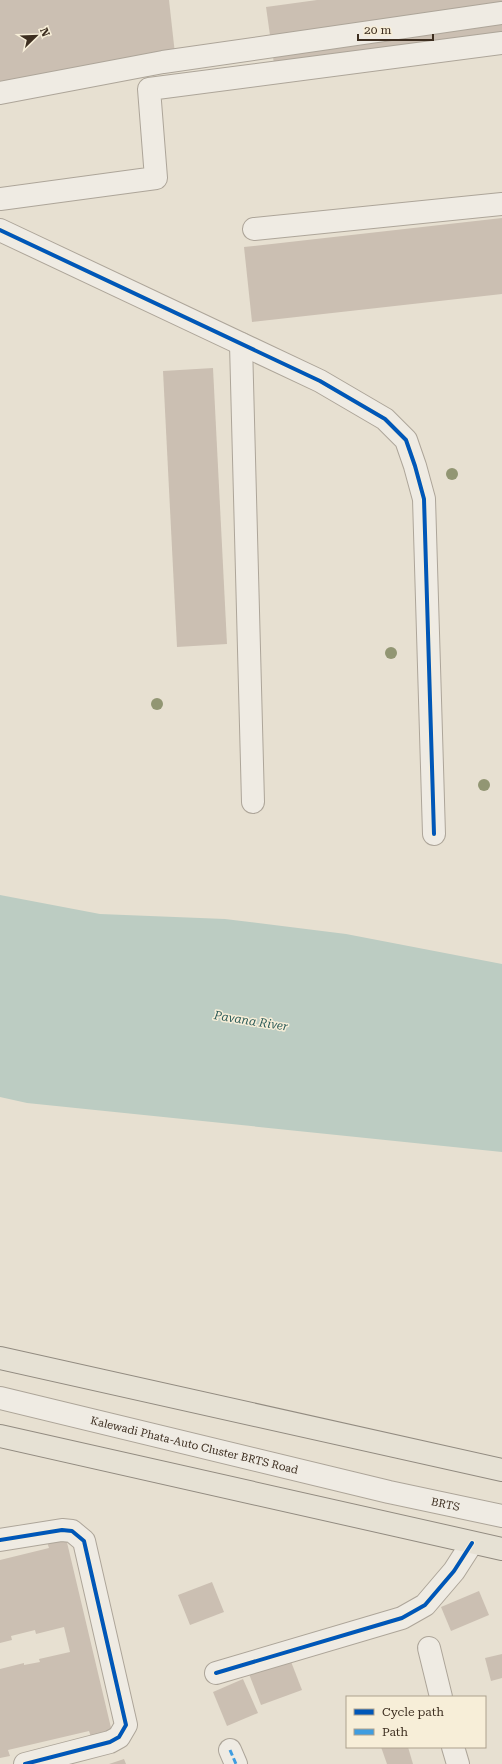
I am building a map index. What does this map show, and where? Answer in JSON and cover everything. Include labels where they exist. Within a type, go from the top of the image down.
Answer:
[{"type":"main road","points":[[0,1358],[502,1470]]},
{"type":"main road","points":[[0,1436],[502,1549]]},
{"type":"street","points":[[0,93],[163,62],[502,13]]},
{"type":"street","points":[[0,199],[156,178],[149,89],[502,43]]},
{"type":"street","points":[[254,229],[502,204]]},
{"type":"street","points":[[0,230],[320,381],[385,419],[406,440],[424,499],[434,834]]},
{"type":"street","points":[[241,344],[253,802]]},
{"type":"street","name":"Kalewadi Phata-Auto Cluster BRTS Road","points":[[0,1398],[389,1492]]},
{"type":"street","name":"BRTS","points":[[389,1492],[502,1516]]},
{"type":"street","points":[[0,1540],[62,1530],[72,1532],[79,1536],[84,1542],[126,1725],[120,1737],[110,1742],[25,1764]]},
{"type":"street","points":[[216,1673],[402,1618],[425,1605],[454,1571],[472,1543]]},
{"type":"street","points":[[429,1648],[441,1696]]},
{"type":"street","points":[[453,1748],[458,1764]]},
{"type":"water","name":"Pavana River","points":[[0,895],[100,914],[225,919],[346,934],[502,964],[502,1152],[27,1103],[0,1097]]},
{"type":"building","points":[[0,0],[169,0],[176,63],[0,81]]},
{"type":"building","points":[[317,0],[502,0],[502,37],[275,71],[266,7]]},
{"type":"building","points":[[502,218],[502,294],[252,322],[244,247]]},
{"type":"building","points":[[213,368],[227,644],[177,647],[163,371]]},
{"type":"building","points":[[65,1534],[112,1732],[91,1737],[89,1731],[8,1750],[10,1756],[0,1758],[0,1669],[24,1663],[24,1665],[40,1662],[39,1659],[70,1652],[64,1627],[36,1634],[35,1630],[11,1636],[12,1640],[0,1643],[0,1560],[49,1548],[46,1539]]},
{"type":"building","points":[[212,1582],[224,1612],[190,1625],[178,1595]]},
{"type":"building","points":[[479,1591],[489,1615],[451,1631],[441,1607]]},
{"type":"building","points":[[502,1654],[502,1678],[491,1681],[485,1658]]},
{"type":"building","points":[[290,1659],[302,1690],[261,1705],[249,1674]]},
{"type":"building","points":[[243,1679],[258,1713],[227,1726],[213,1692]]},
{"type":"building","points":[[381,1748],[408,1748],[413,1764],[387,1764]]},
{"type":"building","points":[[124,1759],[126,1764],[109,1764]]},
{"type":"marked path","points":[[230,1750],[236,1764]]},
{"type":"cycle path","points":[[0,230],[320,381],[385,419],[406,440],[424,499],[434,834]]},
{"type":"cycle path","points":[[0,1540],[62,1530],[72,1531],[84,1541],[126,1725],[119,1737],[110,1742],[25,1764]]},
{"type":"cycle path","points":[[216,1673],[402,1618],[425,1605],[454,1571],[472,1543]]}]
